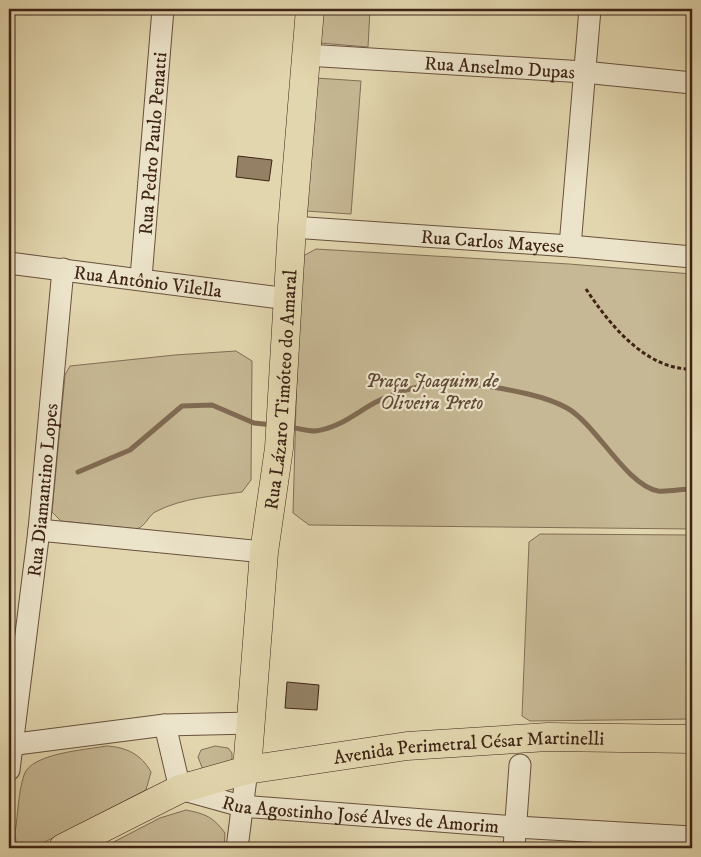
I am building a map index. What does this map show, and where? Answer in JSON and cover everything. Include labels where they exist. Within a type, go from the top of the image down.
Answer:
[{"type":"main road","name":"Rua Lázaro Timóteo do Amaral","points":[[246,770],[264,552],[279,448],[292,227],[310,9]]},
{"type":"main road","name":"Avenida Perimetral César Martinelli","points":[[63,848],[180,789],[246,770],[407,746],[548,737],[692,738]]},
{"type":"street","name":"Rua Pedro Paulo Penatti","points":[[140,278],[163,9]]},
{"type":"street","points":[[570,246],[590,9]]},
{"type":"street","name":"Rua Anselmo Dupas","points":[[306,55],[584,72],[692,83]]},
{"type":"street","name":"Rua Carlos Mayese","points":[[292,227],[570,246],[692,257]]},
{"type":"street","name":"Rua Antônio Vilella","points":[[9,263],[140,278],[288,299]]},
{"type":"street","name":"Rua Diamantino Lopes","points":[[9,770],[10,746],[39,530],[63,269]]},
{"type":"street","points":[[39,530],[264,552]]},
{"type":"street","points":[[10,746],[165,725],[251,723]]},
{"type":"street","points":[[165,725],[180,789]]},
{"type":"street","points":[[514,848],[520,765]]},
{"type":"street","points":[[237,848],[246,770]]},
{"type":"street","name":"Rua Agostinho José Alves de Amorim","points":[[180,789],[241,806],[516,827],[692,837]]},
{"type":"path","points":[[586,289],[602,314],[625,337],[652,358],[684,369],[692,369]]},
{"type":"green space","points":[[322,9],[370,9],[368,47],[320,43]]},
{"type":"green space","points":[[316,78],[361,81],[351,214],[306,211]]},
{"type":"green space","name":"Praça Joaquim de Oliveira Preto","points":[[316,249],[569,264],[692,274],[692,529],[309,525],[293,513],[300,263],[305,255]]},
{"type":"green space","points":[[236,351],[252,361],[251,480],[242,492],[177,503],[154,513],[137,529],[61,521],[52,512],[65,375],[70,366],[175,355]]},
{"type":"green space","points":[[540,534],[692,535],[692,719],[530,721],[522,716],[529,542]]},
{"type":"green space","points":[[106,746],[126,750],[143,760],[151,772],[146,790],[37,846],[26,848],[16,842],[15,833],[20,789],[24,775],[29,768],[48,757]]},
{"type":"green space","points":[[215,746],[228,748],[232,753],[232,762],[203,770],[198,757],[201,750]]},
{"type":"green space","points":[[186,810],[204,815],[217,823],[225,833],[224,848],[102,848],[160,818]]},
{"type":"building","points":[[238,156],[272,160],[269,181],[236,177]]},
{"type":"building","points":[[287,682],[319,685],[317,710],[285,708]]},
{"type":"waterway","points":[[289,427],[312,431],[323,430],[339,424],[376,402],[416,387],[444,383],[487,386],[539,397],[567,408],[589,427],[634,478],[646,486],[658,491],[692,489]]},
{"type":"waterway","points":[[78,472],[130,450],[182,406],[212,405],[254,423],[273,425]]}]
